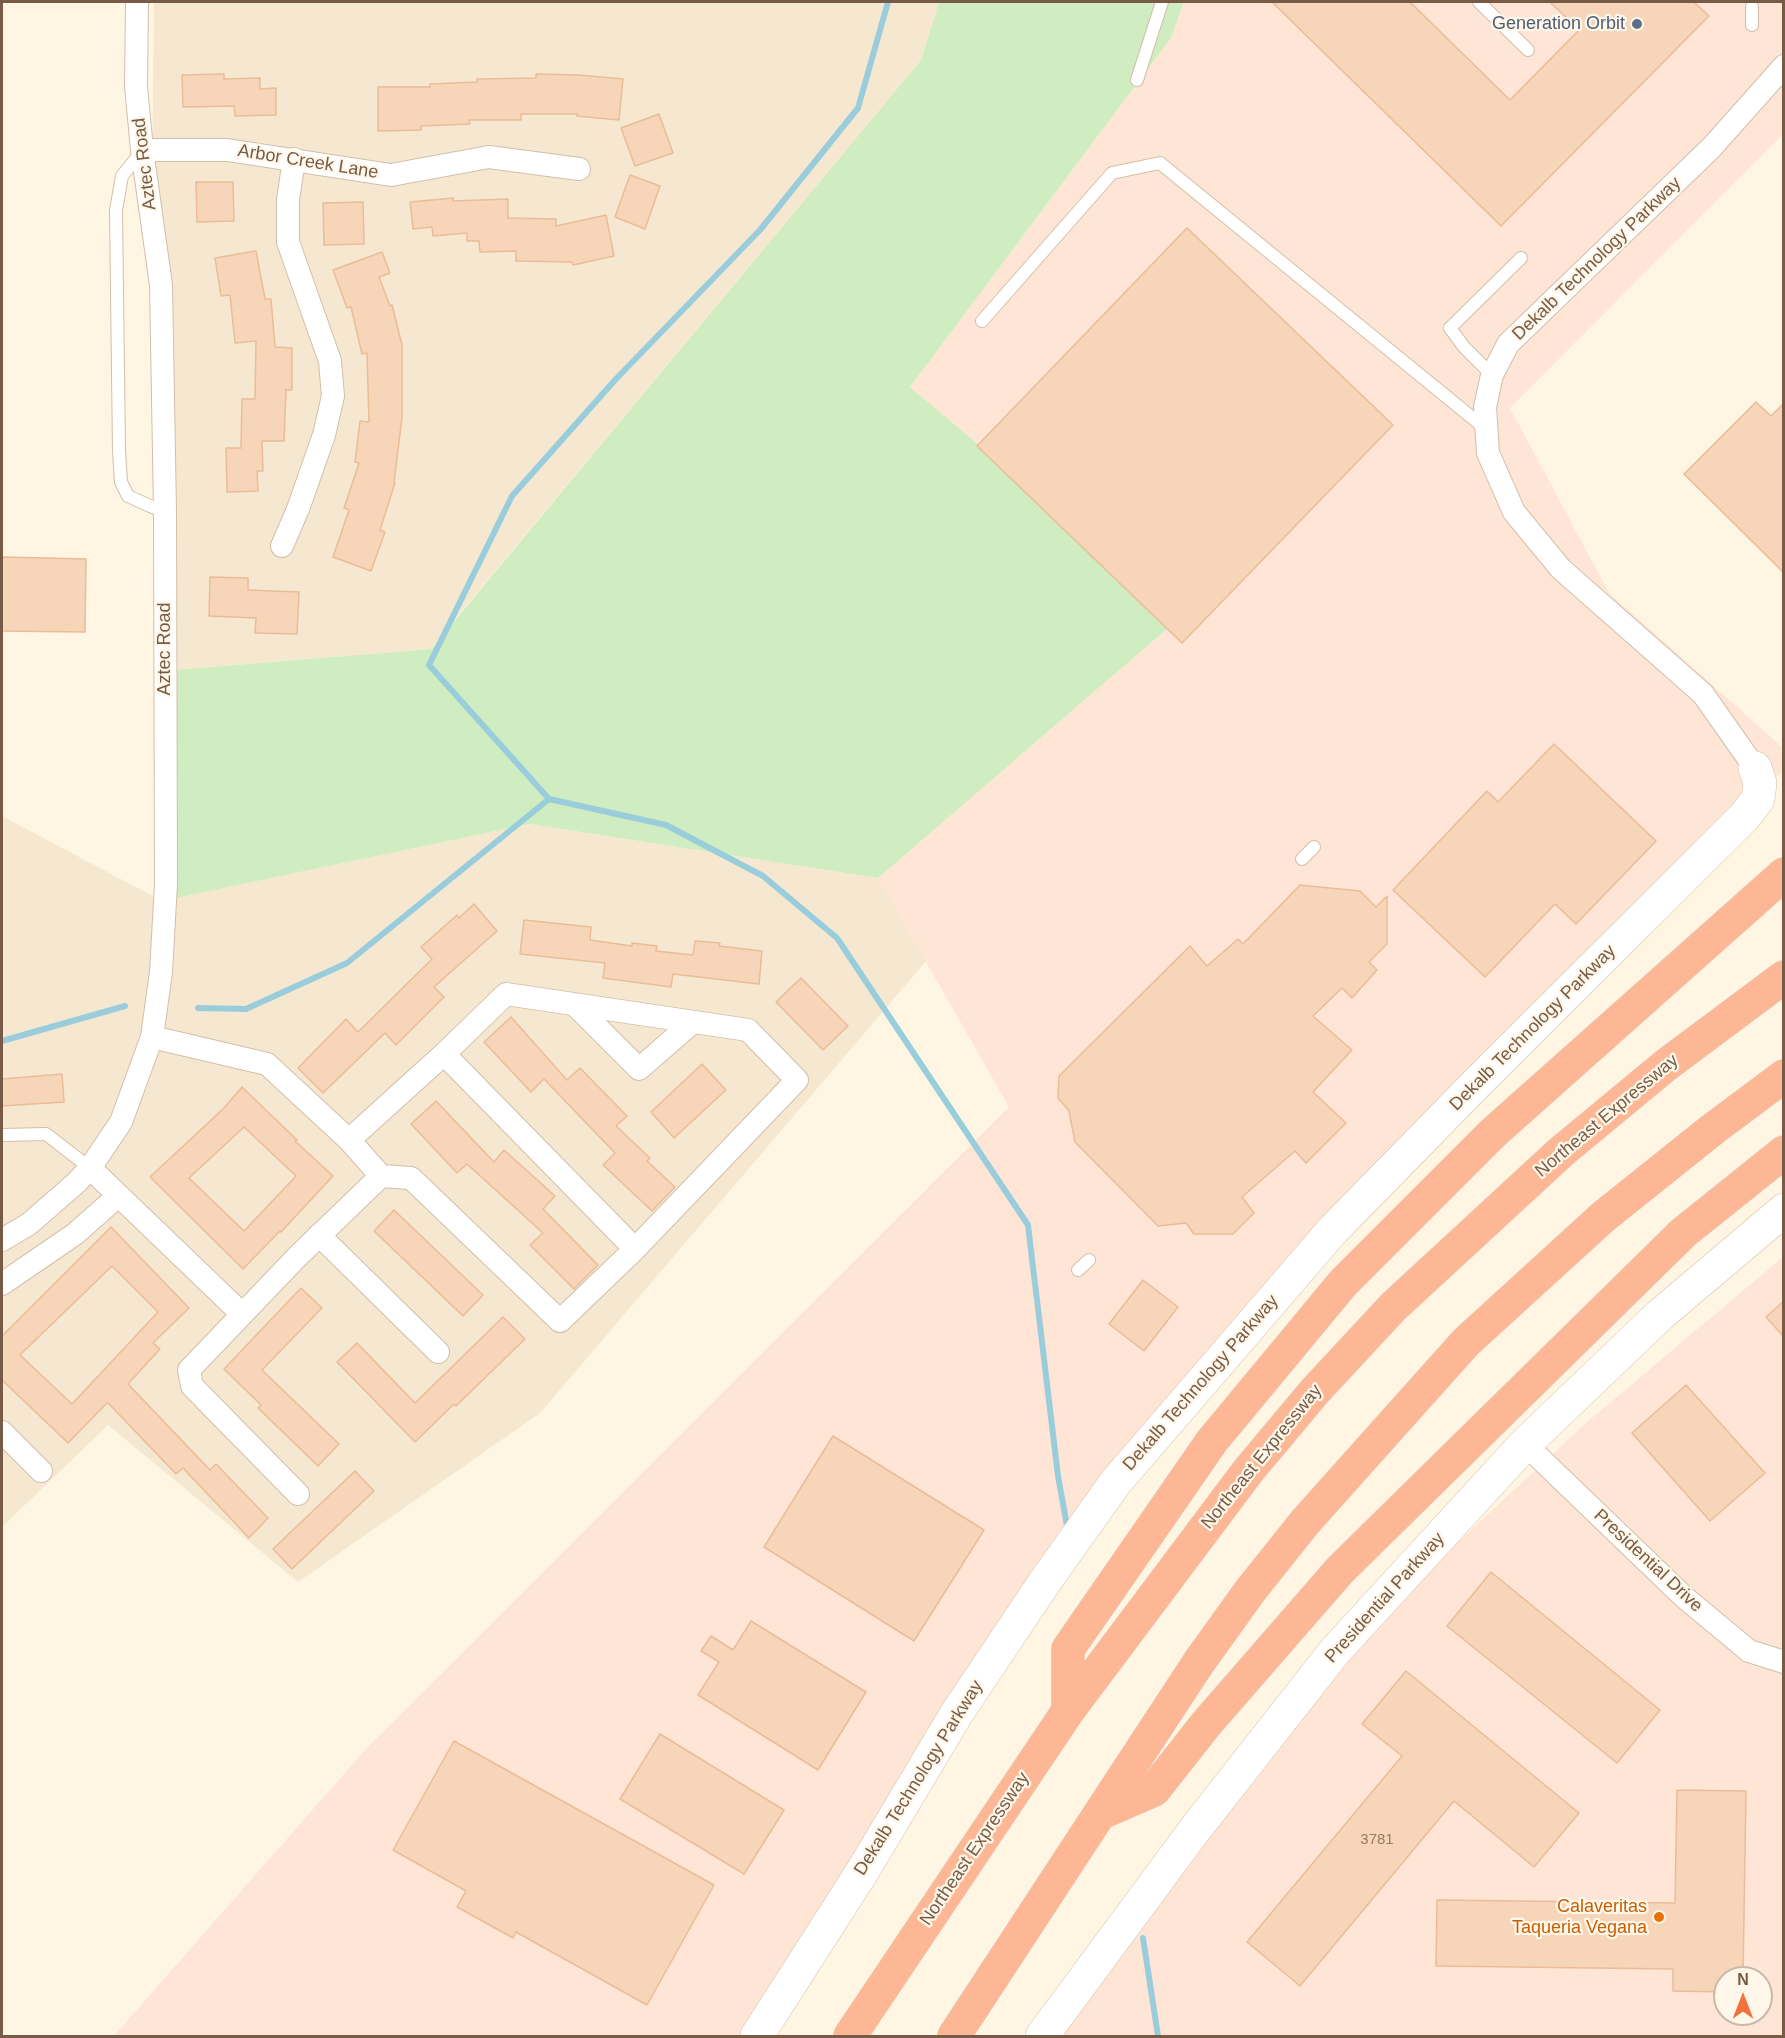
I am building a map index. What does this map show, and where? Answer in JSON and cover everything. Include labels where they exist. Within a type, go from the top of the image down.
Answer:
[{"type":"highway","points":[[1068,1711],[1068,1649],[1212,1441],[1343,1283],[1493,1133],[1784,874]]},
{"type":"highway","name":"Northeast Expressway","points":[[850,2037],[1068,1711],[1248,1471],[1315,1391],[1393,1307],[1561,1152],[1666,1065],[1784,976]]},
{"type":"highway","points":[[954,2037],[1199,1662],[1250,1591],[1305,1522],[1466,1342],[1603,1217],[1713,1129],[1784,1076]]},
{"type":"highway","points":[[1101,1814],[1154,1790],[1206,1724],[1340,1570],[1683,1233],[1784,1152]]},
{"type":"street","name":"Aztec Road","points":[[2,1240],[29,1224],[76,1183],[90,1168],[121,1122],[152,1037],[161,972],[166,884],[165,511],[161,285],[142,150],[136,86],[137,2]]},
{"type":"street","name":"Dekalb Technology Parkway","points":[[758,2037],[862,1872],[957,1713],[1044,1583],[1115,1483],[1333,1230],[1744,817],[1758,799],[1760,783],[1755,768],[1703,694],[1561,569],[1514,512],[1488,453],[1485,407],[1492,375],[1508,344],[1712,147],[1784,66]]},
{"type":"street","name":"Arbor Creek Lane","points":[[142,150],[227,150],[391,175],[489,157],[579,169]]},
{"type":"street","points":[[282,546],[298,509],[324,435],[333,396],[330,361],[288,243],[288,200],[294,159]]},
{"type":"street","points":[[152,1037],[267,1064],[349,1140],[381,1176],[411,1178],[560,1321],[635,1249],[797,1080],[748,1030],[506,994],[349,1140]]},
{"type":"street","points":[[574,1004],[639,1069],[693,1022]]},
{"type":"street","points":[[444,1054],[635,1249]]},
{"type":"street","points":[[90,1168],[242,1314]]},
{"type":"street","points":[[298,1494],[192,1386],[189,1370],[319,1235],[381,1176]]},
{"type":"street","points":[[2,1284],[75,1234],[118,1196]]},
{"type":"street","name":"Presidential Parkway","points":[[1042,2037],[1196,1828],[1335,1651],[1525,1444],[1660,1315],[1784,1210]]},
{"type":"street","points":[[319,1235],[438,1352]]},
{"type":"street","points":[[2,1432],[42,1472]]},
{"type":"street","name":"Presidential Drive","points":[[1525,1444],[1684,1597],[1749,1651],[1784,1662]]},
{"type":"lane","points":[[1137,80],[1162,2]]},
{"type":"lane","points":[[1479,2],[1528,50]]},
{"type":"lane","points":[[1752,7],[1752,25]]},
{"type":"lane","points":[[142,150],[122,176],[116,210],[119,451],[121,482],[128,496],[165,511]]},
{"type":"lane","points":[[982,321],[1112,173],[1160,163],[1487,430]]},
{"type":"lane","points":[[1492,375],[1468,352],[1450,328],[1521,258]]},
{"type":"lane","points":[[1302,859],[1314,847]]},
{"type":"lane","points":[[2,1135],[45,1134],[90,1168]]},
{"type":"lane","points":[[1078,1270],[1089,1260]]},
{"type":"shaded area","points":[[154,2],[939,2],[921,60],[430,649],[162,671],[152,170]]},
{"type":"shaded area","points":[[1184,2],[1783,2],[1783,134],[1510,408],[1609,593],[1783,748],[1783,771],[1728,822],[1184,1401],[758,2036],[114,2036],[365,1750],[1009,1107],[878,878],[1182,616],[910,387],[1171,38]]},
{"type":"shaded area","points":[[2,816],[162,901],[529,824],[878,878],[926,961],[540,1413],[298,1582],[108,1425],[2,1527]]},
{"type":"shaded area","points":[[1783,1257],[1783,2036],[1048,2036],[1282,1706],[1586,1423]]},
{"type":"green space","points":[[939,2],[1184,2],[1171,38],[910,387],[1182,616],[878,878],[529,824],[162,901],[162,671],[431,649],[921,60]]},
{"type":"building","points":[[1272,2],[1410,2],[1510,100],[1579,30],[1550,2],[1694,2],[1709,16],[1501,226]]},
{"type":"building","points":[[224,74],[224,79],[260,78],[260,89],[276,88],[276,115],[235,116],[234,106],[183,107],[182,75]]},
{"type":"building","points":[[536,74],[623,79],[619,120],[577,116],[577,114],[521,114],[521,120],[469,120],[470,124],[421,126],[421,130],[378,131],[378,87],[430,87],[430,84],[477,82],[477,79],[536,78]]},
{"type":"building","points":[[659,114],[673,153],[635,166],[621,128]]},
{"type":"building","points":[[630,175],[660,186],[645,229],[615,217]]},
{"type":"building","points":[[196,182],[233,182],[234,221],[197,222]]},
{"type":"building","points":[[453,198],[453,201],[508,199],[508,218],[556,219],[556,226],[606,215],[614,256],[573,265],[572,262],[516,261],[516,251],[480,252],[479,241],[467,241],[467,233],[433,236],[432,227],[413,229],[410,202]]},
{"type":"building","points":[[363,202],[364,244],[324,245],[323,203]]},
{"type":"building","points":[[1187,228],[1393,425],[1182,643],[977,446]]},
{"type":"building","points":[[256,251],[265,299],[271,299],[275,347],[292,348],[292,390],[286,390],[284,441],[262,441],[263,471],[257,471],[258,491],[227,492],[226,448],[241,448],[242,399],[255,399],[256,341],[235,343],[230,295],[221,296],[215,258]]},
{"type":"building","points":[[382,252],[390,273],[379,277],[390,306],[392,305],[402,345],[402,417],[395,483],[380,530],[385,532],[371,571],[333,557],[349,510],[344,508],[359,463],[355,462],[360,421],[369,422],[367,353],[362,354],[351,307],[347,308],[333,270]]},
{"type":"building","points":[[1756,402],[1771,416],[1784,403],[1784,573],[1684,474]]},
{"type":"building","points":[[2,557],[86,559],[85,632],[2,631]]},
{"type":"building","points":[[210,577],[248,578],[248,590],[299,592],[297,634],[255,633],[256,618],[209,616]]},
{"type":"building","points":[[1554,744],[1656,841],[1576,924],[1555,904],[1485,977],[1393,890],[1487,791],[1498,802]]},
{"type":"building","points":[[1300,885],[1360,891],[1376,907],[1387,896],[1387,944],[1369,962],[1377,970],[1352,998],[1342,988],[1313,1016],[1352,1050],[1313,1092],[1346,1123],[1306,1163],[1295,1151],[1242,1197],[1254,1213],[1233,1234],[1194,1234],[1186,1223],[1158,1226],[1075,1142],[1069,1111],[1058,1098],[1059,1076],[1190,946],[1207,966],[1238,939],[1243,944]]},
{"type":"building","points":[[474,904],[497,931],[434,987],[444,997],[396,1045],[385,1033],[323,1093],[298,1068],[346,1019],[358,1032],[432,959],[421,947],[457,915],[459,918]]},
{"type":"building","points":[[524,920],[591,927],[590,940],[632,946],[632,943],[657,946],[656,951],[693,955],[695,941],[762,951],[759,984],[673,974],[671,987],[603,978],[605,963],[520,954]]},
{"type":"building","points":[[801,978],[848,1026],[823,1050],[776,1002]]},
{"type":"building","points":[[511,1017],[567,1080],[580,1068],[627,1116],[616,1126],[650,1158],[647,1161],[675,1187],[652,1211],[603,1165],[615,1153],[544,1079],[531,1092],[484,1042]]},
{"type":"building","points":[[702,1064],[726,1090],[674,1138],[651,1112]]},
{"type":"building","points":[[62,1074],[64,1102],[2,1106],[2,1079]]},
{"type":"building","points":[[242,1087],[333,1176],[243,1269],[150,1177],[224,1108]],"holes":[[[244,1127],[296,1176],[244,1231],[189,1178]]]},
{"type":"building","points":[[436,1101],[494,1162],[504,1150],[555,1196],[543,1209],[598,1265],[574,1289],[530,1245],[543,1233],[467,1164],[457,1173],[411,1124]]},
{"type":"building","points":[[394,1210],[483,1295],[463,1316],[374,1231]]},
{"type":"building","points":[[111,1227],[189,1308],[153,1343],[160,1349],[128,1384],[210,1470],[216,1464],[268,1518],[249,1538],[183,1468],[176,1474],[107,1403],[68,1443],[2,1380],[2,1336]],"holes":[[[112,1266],[158,1312],[72,1404],[20,1355]]]},
{"type":"building","points":[[1143,1280],[1178,1307],[1144,1351],[1109,1324]]},
{"type":"building","points":[[301,1288],[322,1308],[262,1370],[339,1444],[318,1466],[258,1408],[261,1405],[224,1369]]},
{"type":"building","points":[[1784,1301],[1784,1337],[1766,1317]]},
{"type":"building","points":[[503,1317],[525,1339],[415,1442],[337,1362],[357,1343],[415,1403]]},
{"type":"building","points":[[1686,1385],[1765,1473],[1710,1521],[1632,1433]]},
{"type":"building","points":[[833,1436],[984,1530],[914,1641],[764,1547]]},
{"type":"building","points":[[355,1471],[374,1491],[292,1569],[273,1549]]},
{"type":"building","points":[[1491,1572],[1660,1710],[1617,1763],[1447,1626]]},
{"type":"building","points":[[751,1621],[866,1692],[818,1770],[698,1695],[719,1662],[701,1651],[711,1636],[733,1650]]},
{"type":"building","points":[[1406,1671],[1579,1813],[1534,1867],[1454,1801],[1300,1986],[1247,1942],[1402,1756],[1362,1724]]},
{"type":"building","points":[[660,1734],[784,1810],[744,1874],[620,1799]]},
{"type":"building","points":[[454,1741],[714,1885],[647,2005],[516,1932],[513,1938],[457,1907],[466,1891],[393,1850]]},
{"type":"building","points":[[1677,1790],[1746,1791],[1743,1966],[1713,1966],[1713,1992],[1673,1991],[1673,1969],[1436,1966],[1437,1900],[1675,1903]]},
{"type":"waterway","points":[[888,2],[858,108],[760,230],[615,380],[512,496],[429,665],[549,799],[666,825],[763,876],[837,938],[1028,1225],[1058,1476],[1067,1526]]},
{"type":"waterway","points":[[198,1008],[246,1009],[347,963],[549,799]]},
{"type":"waterway","points":[[2,1041],[125,1006]]},
{"type":"waterway","points":[[1143,1938],[1158,2036]]},
{"type":"place","name":"Generation Orbit","points":[[1637,24]]},
{"type":"place","name":"Calaveritas Taqueria Vegana","points":[[1659,1917]]}]
